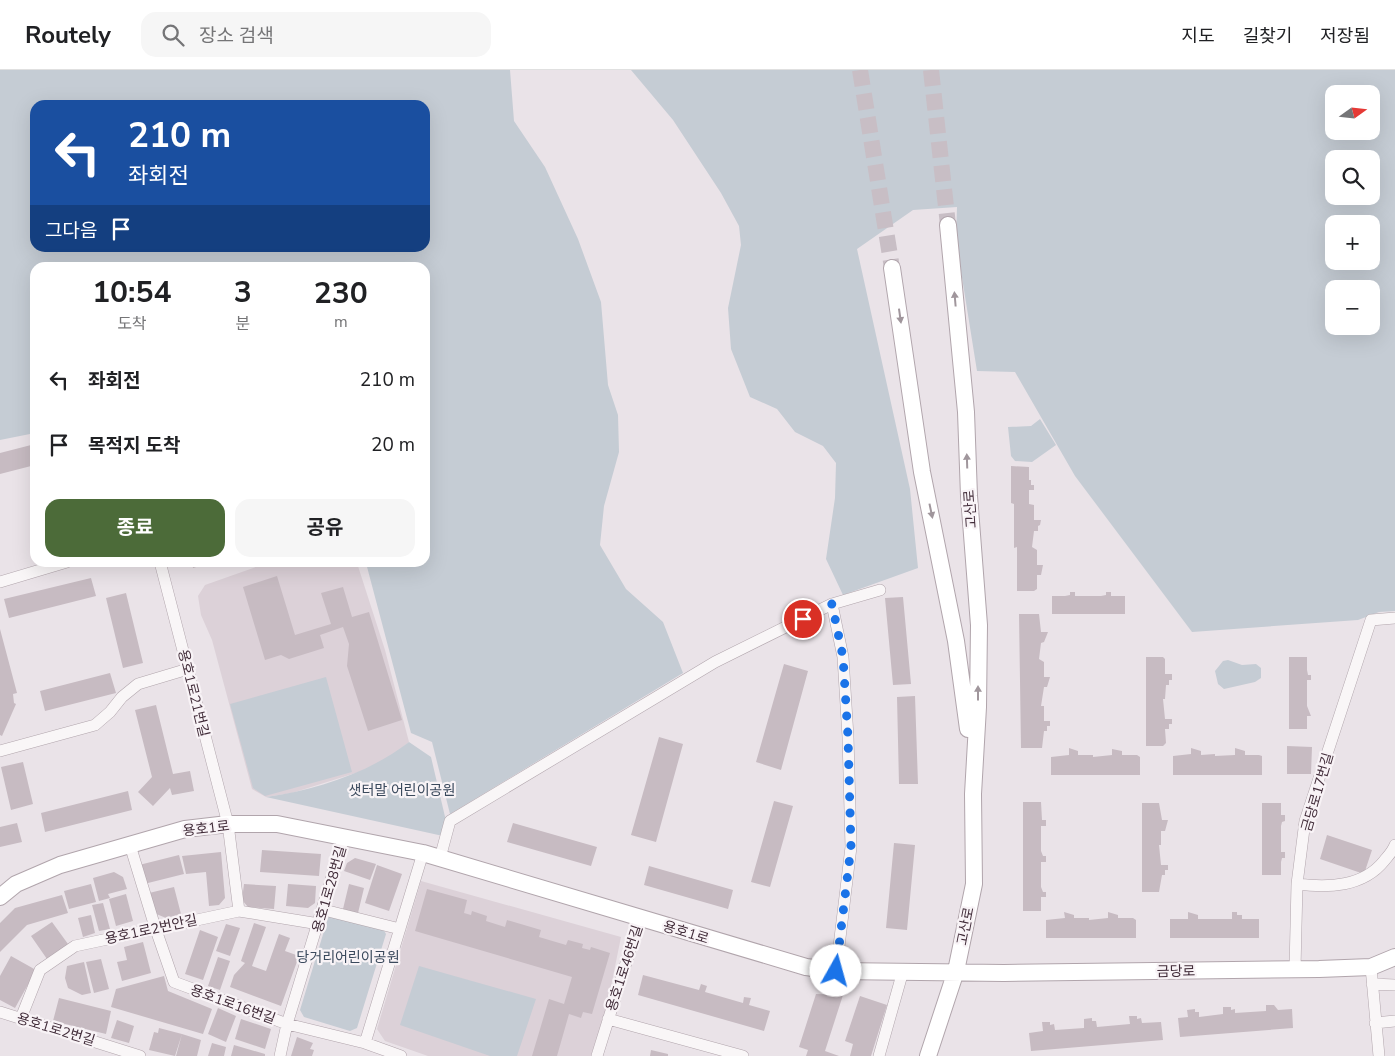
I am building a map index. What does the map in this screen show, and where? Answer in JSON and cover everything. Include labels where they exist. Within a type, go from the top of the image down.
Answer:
[{"type":"street","name":"고산로","points":[[948,225],[966,412],[969,496],[979,625],[978,707],[973,794]]},
{"type":"street","name":"고산로","points":[[892,268],[922,472],[958,650],[967,707],[973,794],[974,884],[956,971],[929,1055]]},
{"type":"street","points":[[0,582],[50,567]]},
{"type":"street","name":"용호1로21번길","points":[[161,567],[228,824],[239,911]]},
{"type":"street","points":[[440,858],[450,821],[715,662],[832,604],[880,590]]},
{"type":"street","points":[[832,604],[843,657],[848,737],[851,847],[836,971]]},
{"type":"street","name":"금당로17번길","points":[[1295,969],[1297,884],[1305,822],[1371,620],[1395,618]]},
{"type":"street","points":[[0,751],[94,725],[138,684],[188,669]]},
{"type":"street","name":"용호1로","points":[[0,897],[16,884],[60,866],[185,829],[228,824],[277,824],[423,853],[806,968],[836,971],[956,971]]},
{"type":"street","name":"용호1로28번길","points":[[280,1056],[287,1024],[324,910],[344,837]]},
{"type":"street","name":"용호1로16번길","points":[[130,845],[174,982],[287,1024],[365,1043],[400,1056]]},
{"type":"street","points":[[1297,884],[1317,886],[1346,884],[1375,872],[1395,845]]},
{"type":"street","points":[[365,1043],[423,853]]},
{"type":"street","points":[[324,910],[400,928]]},
{"type":"street","name":"용호1로2번안길","points":[[21,1018],[40,970],[75,946],[155,927],[239,911],[319,924]]},
{"type":"street","name":"용호1로46번길","points":[[597,1056],[640,918]]},
{"type":"street","name":"금당로","points":[[956,971],[1004,973],[1371,967],[1395,957]]},
{"type":"street","points":[[1371,967],[1378,1056]]},
{"type":"street","points":[[879,1056],[904,971]]},
{"type":"street","points":[[1372,984],[1395,985]]},
{"type":"street","name":"용호1로2번길","points":[[0,1012],[140,1056]]},
{"type":"street","name":"용호1로46번길","points":[[608,1019],[725,1053],[743,1056]]},
{"type":"street","points":[[1375,1023],[1395,1021]]},
{"type":"shaded area","points":[[256,567],[358,567],[385,650],[409,742],[391,757],[359,772],[292,793],[266,797],[252,789],[212,640],[201,615],[198,596],[205,585]]},
{"type":"shaded area","points":[[421,881],[621,937],[606,1011],[591,1056],[428,1056],[385,1041],[377,1029]]},
{"type":"green space","points":[[0,70],[510,70],[514,121],[545,167],[578,239],[601,302],[608,385],[618,415],[619,452],[604,506],[600,545],[626,589],[663,622],[683,673],[450,814],[432,742],[411,733],[367,567],[430,567],[430,262],[30,262],[30,434],[0,440]]},
{"type":"green space","points":[[631,70],[1395,70],[1395,611],[1379,612],[1358,620],[1192,632],[1075,476],[1015,372],[977,371],[956,240],[957,207],[913,210],[857,249],[910,489],[918,568],[843,595],[826,559],[835,498],[836,463],[823,446],[795,432],[777,409],[750,397],[731,349],[728,308],[741,245],[739,226],[721,193],[673,120]]},
{"type":"green space","points":[[1040,419],[1056,445],[1032,462],[1015,461],[1011,456],[1008,427],[1031,426]]},
{"type":"green space","points":[[1228,660],[1242,665],[1256,664],[1261,668],[1261,678],[1255,682],[1224,689],[1218,684],[1215,671],[1223,661]]},
{"type":"green space","points":[[326,677],[352,772],[265,796],[253,788],[230,704]]},
{"type":"green space","name":"샛터말 어린이공원","points":[[409,742],[431,757],[446,821],[443,836],[266,797],[323,785],[377,763]]},
{"type":"green space","name":"당거리어린이공원","points":[[333,914],[383,929],[386,934],[357,1028],[350,1031],[304,1017],[300,1010],[328,918]]},
{"type":"green space","points":[[419,966],[536,999],[517,1056],[490,1056],[400,1025]]},
{"type":"building","points":[[30,445],[30,466],[0,474],[0,453]]},
{"type":"building","points":[[1011,466],[1029,467],[1029,480],[1031,480],[1031,485],[1034,485],[1034,490],[1029,490],[1029,504],[1034,505],[1034,520],[1041,520],[1038,531],[1034,531],[1032,547],[1037,550],[1037,565],[1043,565],[1041,575],[1037,575],[1037,589],[1034,591],[1017,591],[1017,547],[1014,548],[1014,504],[1011,503]]},
{"type":"building","points":[[277,576],[295,635],[331,624],[321,593],[343,587],[352,617],[369,612],[402,720],[368,731],[347,666],[349,644],[343,627],[320,635],[324,648],[289,659],[281,655],[265,660],[243,587]]},
{"type":"building","points":[[91,578],[96,596],[9,618],[4,599]]},
{"type":"building","points":[[1070,592],[1075,592],[1075,596],[1101,596],[1106,595],[1106,592],[1111,592],[1111,596],[1125,596],[1125,614],[1052,614],[1052,596],[1070,595]]},
{"type":"building","points":[[126,593],[143,663],[123,668],[106,598]]},
{"type":"building","points":[[903,597],[911,684],[893,685],[885,598]]},
{"type":"building","points":[[1019,614],[1039,614],[1041,632],[1048,632],[1044,642],[1041,643],[1039,659],[1044,662],[1044,677],[1050,677],[1047,687],[1044,687],[1041,706],[1044,706],[1044,721],[1050,721],[1047,731],[1044,731],[1042,748],[1021,748]]},
{"type":"building","points":[[0,629],[17,693],[13,694],[14,703],[16,704],[2,736],[0,735]]},
{"type":"building","points":[[1146,657],[1163,657],[1165,659],[1165,674],[1172,674],[1172,680],[1169,680],[1169,685],[1166,685],[1165,699],[1163,699],[1165,719],[1172,719],[1172,724],[1169,724],[1169,729],[1165,729],[1166,743],[1163,746],[1146,746]]},
{"type":"building","points":[[1289,657],[1307,657],[1307,670],[1308,675],[1311,675],[1311,680],[1307,680],[1307,706],[1311,716],[1307,716],[1307,729],[1289,729]]},
{"type":"building","points":[[784,664],[808,671],[781,770],[756,762]]},
{"type":"building","points":[[110,673],[116,693],[45,711],[40,691]]},
{"type":"building","points":[[915,696],[918,784],[899,784],[897,697]]},
{"type":"building","points":[[156,705],[173,774],[190,771],[194,791],[172,795],[170,788],[153,806],[138,792],[152,777],[135,710]]},
{"type":"building","points":[[659,737],[683,744],[656,842],[631,835]]},
{"type":"building","points":[[1287,746],[1312,747],[1311,774],[1287,774]]},
{"type":"building","points":[[1069,748],[1078,751],[1078,755],[1093,755],[1093,757],[1112,755],[1112,749],[1122,751],[1122,755],[1137,755],[1140,757],[1140,775],[1051,775],[1051,757],[1069,755]]},
{"type":"building","points":[[1191,748],[1201,751],[1201,755],[1235,755],[1235,748],[1245,751],[1245,755],[1262,756],[1262,775],[1173,775],[1173,756],[1191,754]]},
{"type":"building","points":[[23,762],[33,804],[11,810],[1,767]]},
{"type":"building","points":[[128,791],[132,810],[45,832],[41,813]]},
{"type":"building","points":[[774,801],[793,806],[770,887],[751,882]]},
{"type":"building","points":[[1023,802],[1041,802],[1042,820],[1046,820],[1046,826],[1041,826],[1041,851],[1043,856],[1046,856],[1046,862],[1041,862],[1041,887],[1043,892],[1046,892],[1046,897],[1041,897],[1041,911],[1023,911]]},
{"type":"building","points":[[1142,803],[1159,803],[1162,820],[1168,820],[1165,831],[1161,831],[1161,845],[1159,845],[1161,865],[1168,865],[1168,870],[1165,870],[1165,875],[1162,875],[1159,892],[1142,892]]},
{"type":"building","points":[[1262,803],[1281,803],[1281,815],[1285,815],[1285,821],[1282,822],[1281,826],[1281,852],[1285,852],[1285,858],[1282,858],[1281,862],[1281,875],[1262,875]]},
{"type":"building","points":[[17,823],[22,842],[0,847],[0,827]]},
{"type":"building","points":[[513,823],[597,847],[591,866],[507,842]]},
{"type":"building","points":[[1327,835],[1372,850],[1364,874],[1320,859]]},
{"type":"building","points":[[894,843],[915,845],[907,930],[886,928]]},
{"type":"building","points":[[262,850],[321,854],[319,876],[260,872]]},
{"type":"building","points":[[221,852],[225,898],[219,905],[209,906],[206,872],[186,874],[182,856]]},
{"type":"building","points":[[179,855],[184,874],[144,884],[139,865]]},
{"type":"building","points":[[355,858],[376,864],[370,880],[344,871],[347,863]]},
{"type":"building","points":[[377,865],[402,874],[389,911],[365,903]]},
{"type":"building","points":[[649,866],[733,890],[728,909],[644,885]]},
{"type":"building","points":[[114,872],[123,877],[127,889],[108,894],[110,898],[99,901],[93,878]]},
{"type":"building","points":[[91,884],[96,902],[69,909],[64,891]]},
{"type":"building","points":[[244,884],[276,886],[274,909],[248,907],[242,900]]},
{"type":"building","points":[[288,884],[316,886],[315,903],[308,908],[286,906]]},
{"type":"building","points":[[349,884],[364,888],[358,913],[343,909]]},
{"type":"building","points":[[174,887],[181,914],[166,918],[154,913],[149,893]]},
{"type":"building","points":[[427,889],[467,900],[464,913],[471,915],[472,911],[487,916],[486,921],[505,927],[507,920],[541,930],[539,937],[566,945],[568,940],[583,944],[582,948],[590,950],[591,947],[610,953],[592,1014],[583,1012],[581,1018],[569,1014],[557,1056],[532,1056],[549,999],[564,1004],[572,977],[415,931]]},
{"type":"building","points":[[126,894],[133,921],[116,926],[109,899]]},
{"type":"building","points":[[62,895],[68,913],[27,925],[0,952],[0,923],[15,908]]},
{"type":"building","points":[[103,903],[110,929],[99,931],[92,905]]},
{"type":"building","points":[[1064,912],[1074,915],[1074,918],[1089,918],[1089,920],[1108,918],[1108,912],[1118,915],[1118,918],[1133,918],[1136,920],[1136,938],[1046,938],[1046,920],[1065,918]]},
{"type":"building","points":[[1188,912],[1198,915],[1198,919],[1232,919],[1232,912],[1237,912],[1237,915],[1242,915],[1242,919],[1259,919],[1259,938],[1170,938],[1170,919],[1188,919]]},
{"type":"building","points":[[91,915],[95,933],[83,937],[78,918]]},
{"type":"building","points":[[52,922],[68,944],[47,959],[31,936]]},
{"type":"building","points":[[254,923],[266,927],[252,966],[266,971],[279,934],[290,938],[285,951],[299,956],[281,1006],[230,987],[234,975],[245,963],[241,961]]},
{"type":"building","points":[[226,924],[240,928],[230,956],[216,951]]},
{"type":"building","points":[[200,930],[218,937],[203,980],[185,974]]},
{"type":"building","points":[[143,942],[151,973],[122,981],[117,962],[127,960],[124,947]]},
{"type":"building","points":[[11,956],[36,970],[15,1008],[0,1000],[0,976]]},
{"type":"building","points":[[218,957],[230,961],[220,990],[208,986]]},
{"type":"building","points":[[101,959],[109,989],[94,993],[86,962]]},
{"type":"building","points":[[84,962],[91,993],[82,995],[68,988],[65,978],[67,966]]},
{"type":"building","points":[[643,975],[699,990],[701,984],[707,986],[705,992],[743,1003],[744,997],[751,998],[749,1005],[770,1011],[764,1031],[638,995]]},
{"type":"building","points":[[164,976],[168,991],[212,1009],[203,1034],[111,1007],[116,989]]},
{"type":"building","points":[[816,994],[843,995],[825,1051],[839,1056],[806,1056],[808,1050],[799,1047]]},
{"type":"building","points":[[860,996],[887,1005],[871,1056],[850,1056],[853,1044],[845,1041]]},
{"type":"building","points":[[59,998],[111,1011],[106,1034],[53,1021]]},
{"type":"building","points":[[1266,1005],[1274,1005],[1278,1010],[1292,1009],[1293,1028],[1180,1037],[1178,1018],[1188,1017],[1187,1010],[1195,1009],[1195,1012],[1199,1012],[1199,1017],[1223,1014],[1223,1007],[1231,1007],[1231,1010],[1235,1009],[1235,1013],[1266,1011]]},
{"type":"building","points":[[218,1008],[236,1016],[226,1042],[208,1034]]},
{"type":"building","points":[[1129,1016],[1137,1016],[1137,1019],[1141,1018],[1142,1023],[1161,1022],[1163,1040],[1031,1051],[1029,1033],[1043,1031],[1042,1022],[1050,1022],[1050,1025],[1054,1024],[1055,1030],[1084,1028],[1084,1019],[1092,1018],[1092,1021],[1096,1021],[1097,1027],[1130,1024]]},
{"type":"building","points":[[241,1019],[271,1029],[265,1049],[235,1039]]},
{"type":"building","points":[[117,1020],[134,1026],[129,1043],[111,1038]]},
{"type":"building","points":[[159,1028],[182,1034],[175,1056],[149,1050],[154,1032],[158,1033]]},
{"type":"building","points":[[182,1034],[201,1040],[197,1056],[176,1056]]},
{"type":"building","points":[[297,1037],[313,1043],[310,1049],[314,1050],[312,1056],[291,1056]]},
{"type":"building","points":[[212,1043],[226,1047],[224,1056],[208,1056]]},
{"type":"building","points":[[234,1045],[265,1054],[265,1056],[231,1056]]},
{"type":"building","points":[[651,1050],[668,1054],[668,1056],[650,1056]]},
{"type":"tunnel","points":[[860,70],[892,268]]},
{"type":"tunnel","points":[[931,70],[948,225]]},
{"type":"route","points":[[803,619],[832,604],[843,657],[848,737],[851,847],[836,971]]}]
